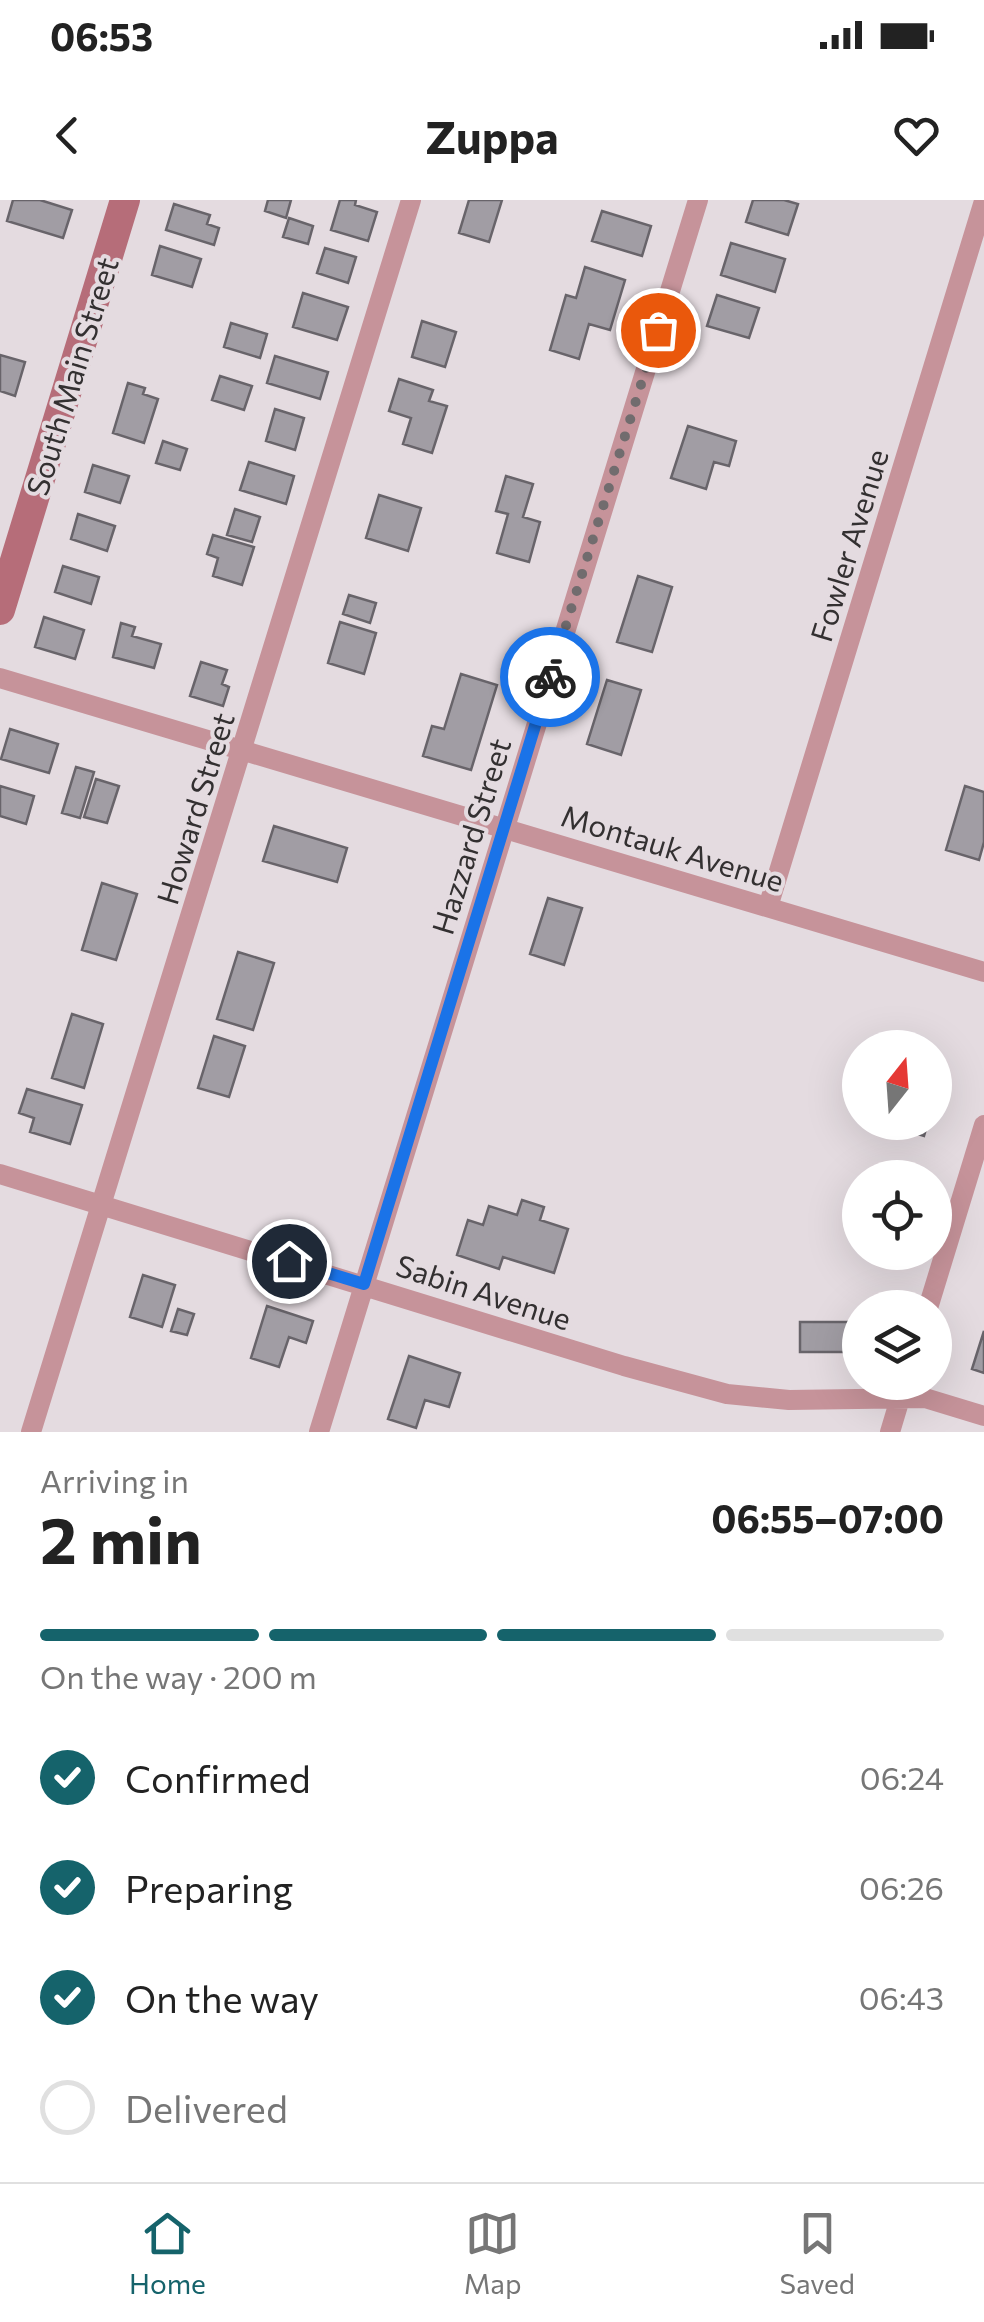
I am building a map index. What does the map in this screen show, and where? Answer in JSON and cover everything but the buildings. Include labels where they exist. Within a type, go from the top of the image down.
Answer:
[{"type":"street","name":"South Main Street","points":[[0,610],[125,200]]},
{"type":"street","name":"Howard Street","points":[[31,1432],[411,200]]},
{"type":"street","name":"Hazzard Street","points":[[318,1432],[698,200]]},
{"type":"street","name":"Fowler Avenue","points":[[768,906],[984,202]]},
{"type":"street","name":"Montauk Avenue","points":[[0,678],[984,972]]},
{"type":"street","points":[[933,1290],[984,1124]]},
{"type":"street","name":"Sabin Avenue","points":[[0,1174],[624,1366],[727,1394],[788,1400],[842,1395]]},
{"type":"street","points":[[890,1432],[900,1400]]},
{"type":"street","name":"Sabin Avenue","points":[[932,1400],[984,1416]]},
{"type":"way so far","points":[[550,677],[658,330]]},
{"type":"route","points":[[289,1261],[364,1284],[550,677]]}]
